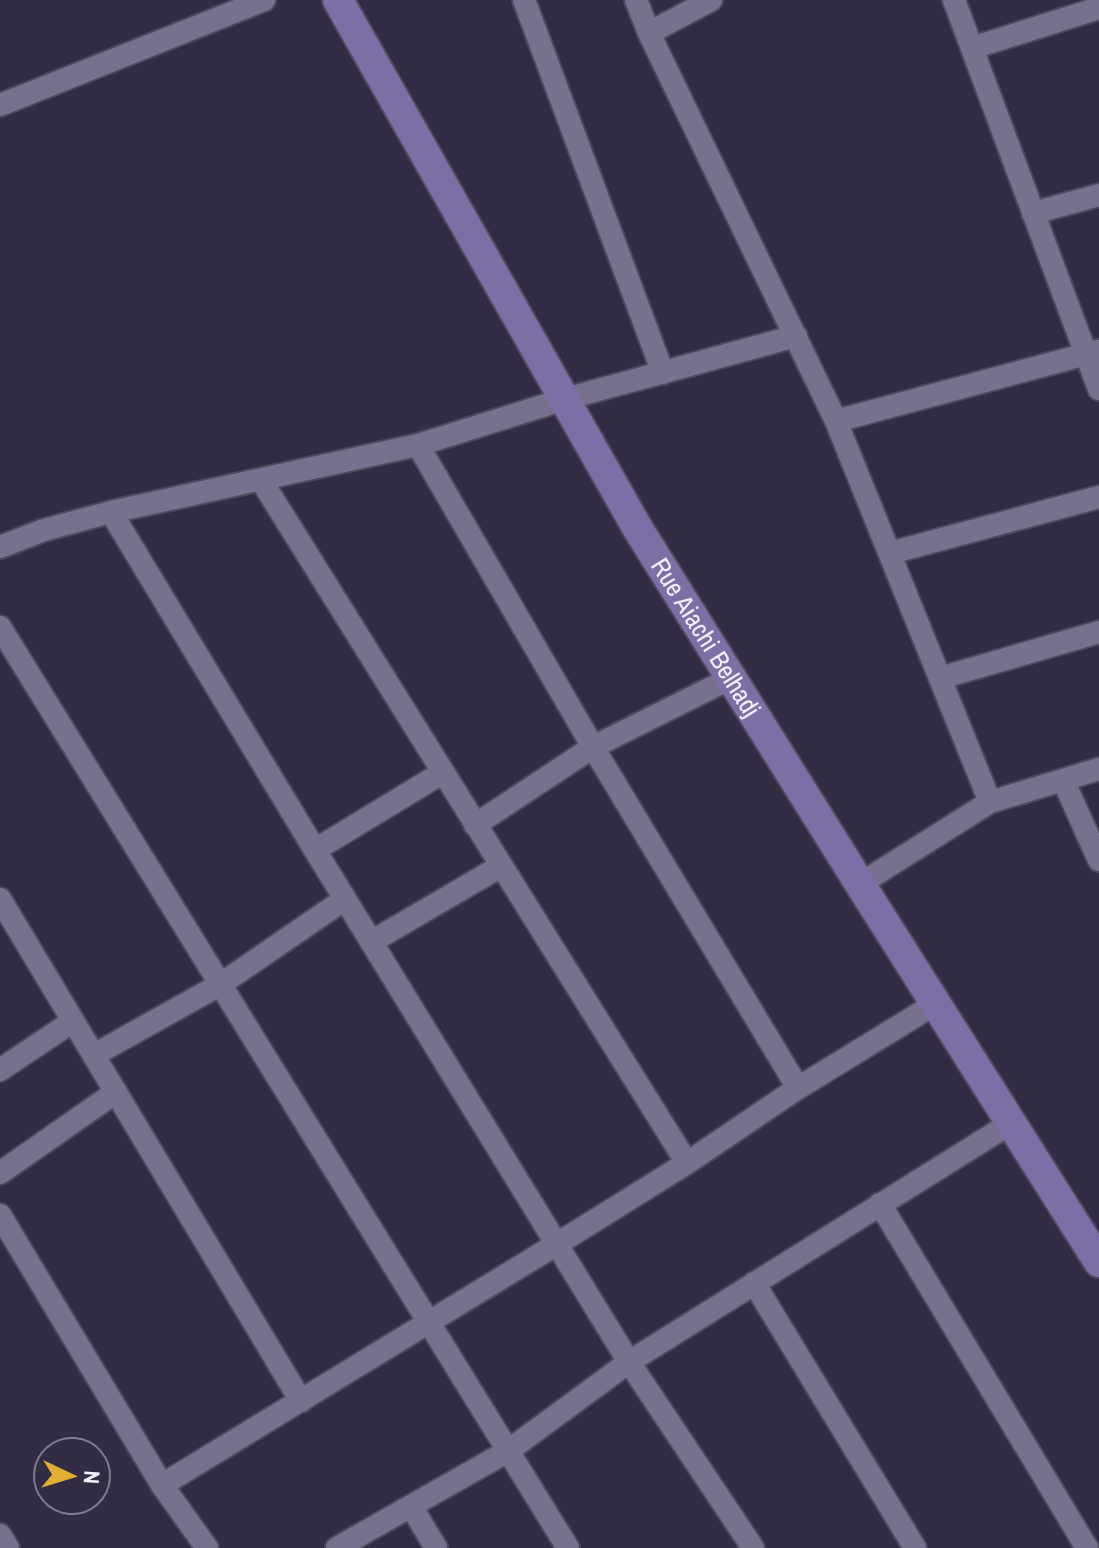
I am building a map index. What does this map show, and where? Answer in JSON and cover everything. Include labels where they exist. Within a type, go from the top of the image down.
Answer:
[{"type":"street","points":[[0,105],[264,0]]},
{"type":"street","name":"Rue Aiachi Belhadj","points":[[338,0],[638,529],[1099,1262]]},
{"type":"street","points":[[524,0],[663,373]]},
{"type":"street","points":[[636,0],[649,33],[836,421],[990,802]]},
{"type":"street","points":[[649,33],[711,0]]},
{"type":"street","points":[[954,0],[1033,213],[1093,353],[1099,389]]},
{"type":"street","points":[[972,48],[1099,8]]},
{"type":"street","points":[[1033,213],[1099,195]]},
{"type":"street","points":[[0,547],[44,530],[111,512],[418,445],[565,399],[796,336]]},
{"type":"street","points":[[836,421],[1093,353]]},
{"type":"street","points":[[418,445],[593,747],[798,1088]]},
{"type":"street","points":[[261,480],[687,1163]]},
{"type":"street","points":[[890,553],[1099,497]]},
{"type":"street","points":[[111,512],[629,1362],[753,1548]]},
{"type":"street","points":[[0,627],[568,1548]]},
{"type":"street","points":[[940,678],[1099,632]]},
{"type":"street","points":[[475,825],[593,747],[731,678]]},
{"type":"street","points":[[860,884],[990,802],[1099,769]]},
{"type":"street","points":[[315,850],[442,773]]},
{"type":"street","points":[[1063,780],[1099,860]]},
{"type":"street","points":[[371,942],[501,866]]},
{"type":"street","points":[[0,899],[301,1401]]},
{"type":"street","points":[[94,1055],[221,984],[345,899]]},
{"type":"street","points":[[162,1485],[557,1244],[687,1163],[798,1088],[935,1004]]},
{"type":"street","points":[[0,1070],[73,1021]]},
{"type":"street","points":[[0,1173],[116,1092]]},
{"type":"street","points":[[337,1548],[508,1451],[629,1362],[1011,1123]]},
{"type":"street","points":[[880,1204],[1087,1548]]},
{"type":"street","points":[[0,1215],[162,1485],[207,1548]]},
{"type":"street","points":[[754,1283],[915,1548]]},
{"type":"street","points":[[411,1506],[436,1548]]},
{"type":"street","points":[[0,1535],[8,1548]]}]
